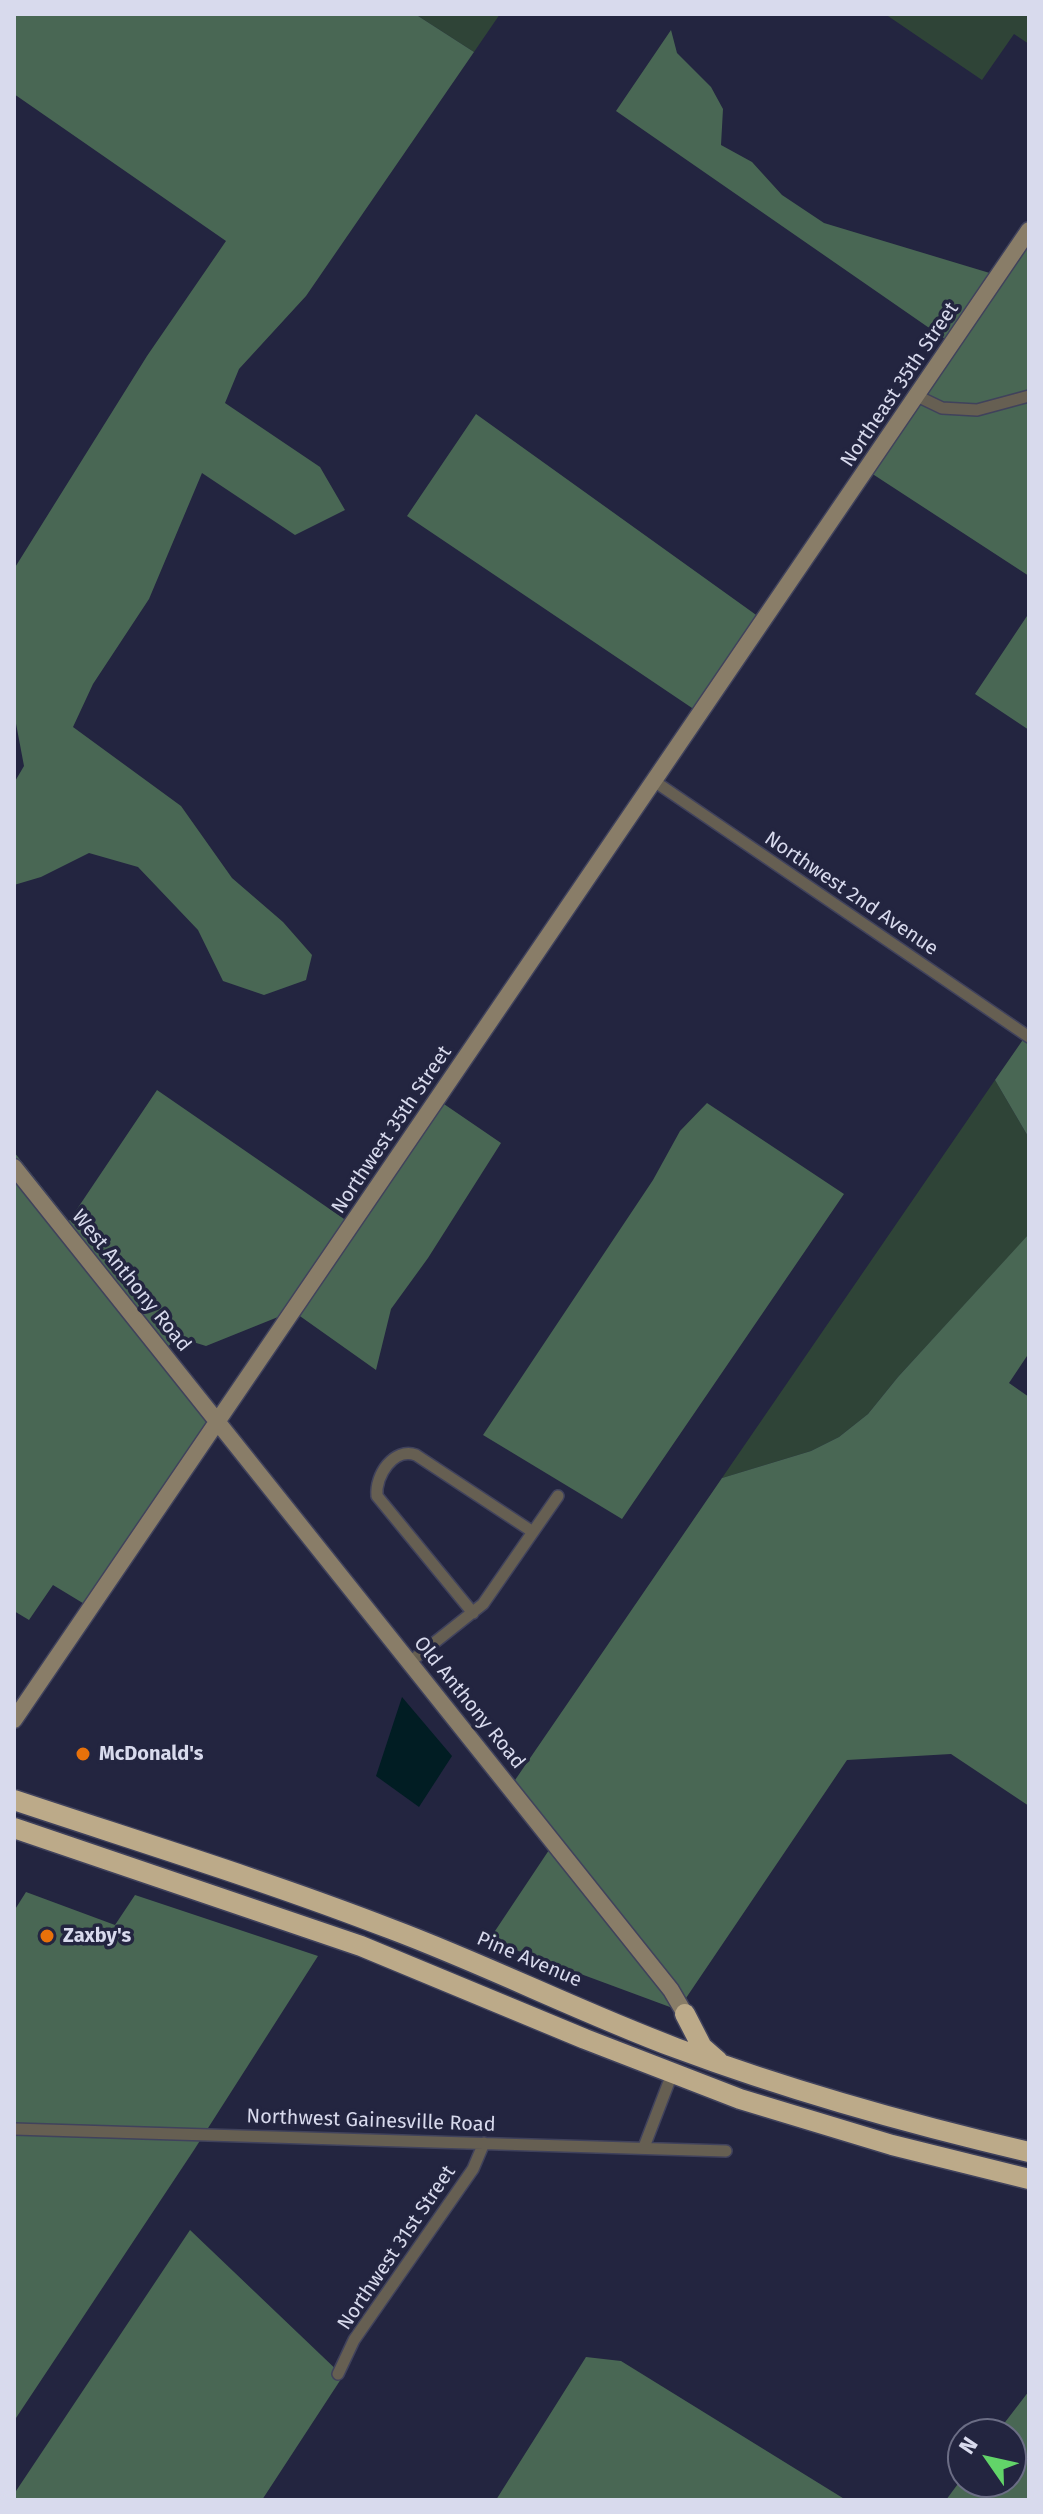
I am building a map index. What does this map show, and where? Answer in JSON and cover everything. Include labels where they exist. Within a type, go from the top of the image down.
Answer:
[{"type":"highway","name":"Pine Avenue","points":[[14,1800],[315,1901],[432,1945],[721,2064],[835,2101],[1029,2152]]},
{"type":"highway","points":[[14,1828],[361,1946],[740,2099],[835,2129],[1029,2179]]},
{"type":"highway","points":[[254,1908],[291,1913],[306,1910],[315,1901]]},
{"type":"highway","points":[[672,2046],[686,2032],[685,2014]]},
{"type":"highway","points":[[685,2014],[702,2047],[721,2064]]},
{"type":"highway","points":[[672,2074],[680,2067],[695,2063],[721,2064]]},
{"type":"highway","points":[[740,2099],[746,2095],[756,2095],[816,2115],[828,2113],[835,2101]]},
{"type":"highway","points":[[835,2129],[844,2120],[855,2117],[961,2145],[983,2141]]},
{"type":"street","name":"Northeast 35th Street","points":[[803,563],[1029,230]]},
{"type":"street","points":[[917,396],[942,408],[977,410],[1029,396]]},
{"type":"street","name":"Northwest 35th Street","points":[[14,1720],[803,563]]},
{"type":"street","name":"Northwest 2nd Avenue","points":[[654,781],[1029,1037]]},
{"type":"street","name":"West Anthony Road","points":[[14,1167],[218,1420]]},
{"type":"street","name":"Old Anthony Road","points":[[218,1420],[671,1990],[685,2014]]},
{"type":"street","points":[[473,1613],[377,1496],[379,1479],[394,1458],[407,1451],[416,1455],[533,1532]]},
{"type":"street","points":[[410,1662],[473,1613],[492,1594],[558,1496]]},
{"type":"street","points":[[644,2147],[672,2074]]},
{"type":"street","name":"Northwest Gainesville Road","points":[[14,2129],[726,2151]]},
{"type":"street","name":"Northwest 31st Street","points":[[338,2374],[354,2340],[473,2169],[484,2143]]},
{"type":"shaded area","points":[[14,14],[415,14],[474,52],[306,296],[239,369],[225,403],[320,467],[345,510],[295,535],[202,473],[149,599],[93,684],[73,727],[181,806],[232,878],[283,922],[312,955],[306,980],[264,995],[223,981],[198,930],[138,867],[89,853],[41,877],[14,885],[14,783],[24,766],[14,713],[14,569],[147,356],[226,241],[14,94]]},
{"type":"shaded area","points":[[415,14],[500,14],[474,52]]},
{"type":"shaded area","points":[[885,14],[1029,14],[1029,44],[1014,34],[982,80]]},
{"type":"shaded area","points":[[671,30],[677,53],[711,87],[723,109],[721,145],[752,162],[782,195],[824,223],[993,274],[948,341],[616,111]]},
{"type":"shaded area","points":[[1029,240],[1029,576],[871,473]]},
{"type":"shaded area","points":[[476,414],[759,617],[695,710],[407,516]]},
{"type":"shaded area","points":[[1029,613],[1029,730],[975,694]]},
{"type":"shaded area","points":[[1029,1031],[1029,1138],[995,1080]]},
{"type":"shaded area","points":[[995,1080],[1029,1138],[1027,1237],[898,1377],[868,1414],[839,1437],[811,1451],[722,1478]]},
{"type":"shaded area","points":[[157,1090],[347,1221],[283,1315],[206,1346],[177,1337],[166,1349],[14,1159],[14,1152],[69,1221]]},
{"type":"shaded area","points":[[441,1102],[501,1143],[428,1258],[391,1309],[376,1370],[297,1314]]},
{"type":"shaded area","points":[[707,1103],[844,1194],[622,1519],[483,1435],[653,1180],[680,1131]]},
{"type":"shaded area","points":[[14,1174],[211,1420],[86,1605],[53,1585],[29,1620],[14,1611]]},
{"type":"shaded area","points":[[1029,1234],[1029,1353],[1009,1383],[1029,1397],[1029,1806],[951,1754],[847,1760],[684,2001],[513,1783],[722,1478],[811,1451],[839,1437],[868,1414]]},
{"type":"shaded area","points":[[402,1697],[452,1756],[419,1807],[376,1776]]},
{"type":"shaded area","points":[[551,1847],[678,2010],[489,1940]]},
{"type":"shaded area","points":[[26,1892],[115,1925],[135,1895],[318,1956],[14,2421],[14,1911]]},
{"type":"shaded area","points":[[190,2230],[343,2376],[262,2500],[14,2500],[14,2494]]},
{"type":"shaded area","points":[[586,2357],[621,2361],[846,2500],[496,2500]]},
{"type":"shaded area","points":[[1029,2391],[1029,2500],[946,2500],[1027,2498],[1027,2418],[1008,2418]]},
{"type":"place","name":"McDonald's","points":[[83,1754]]},
{"type":"place","name":"Zaxby's","points":[[47,1936]]}]
